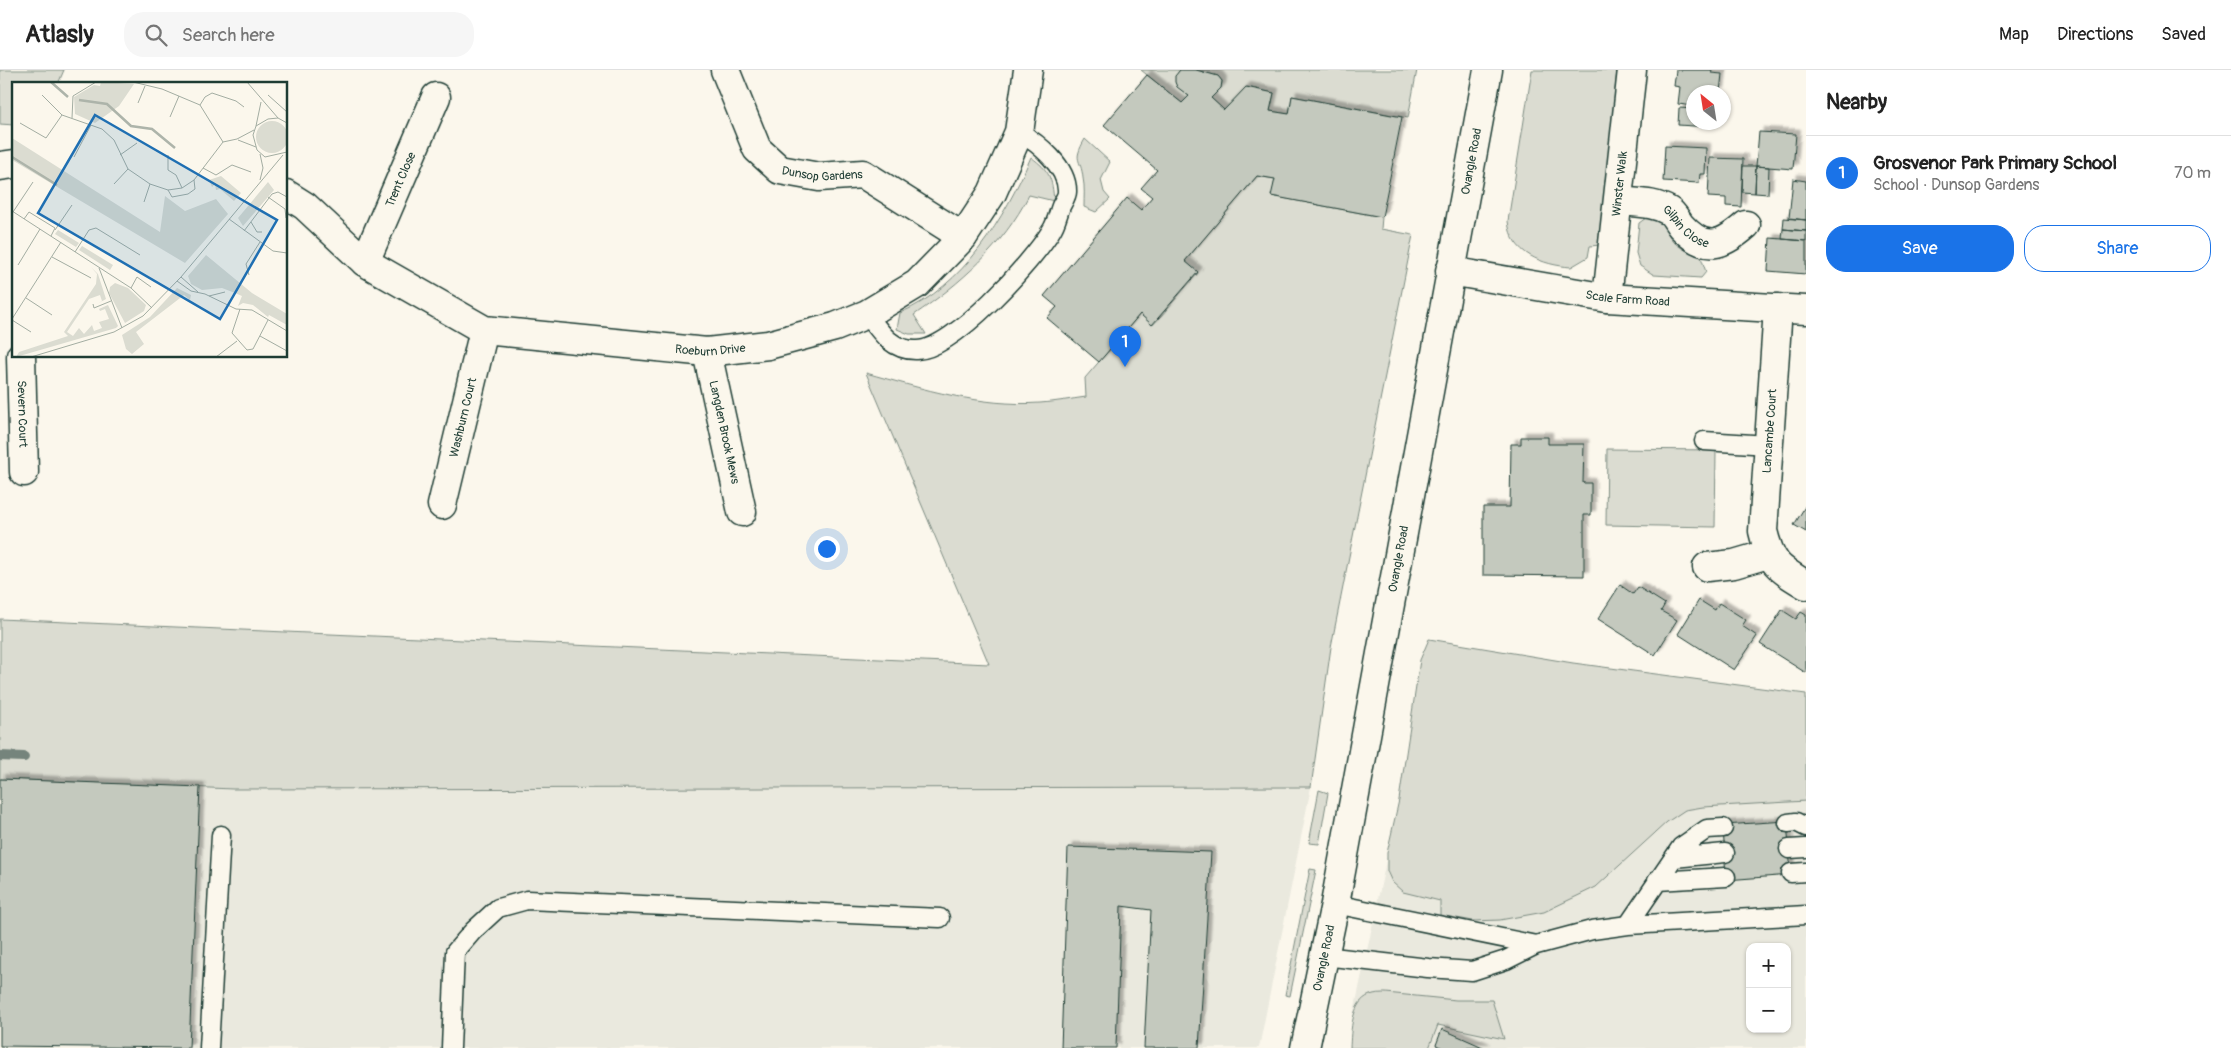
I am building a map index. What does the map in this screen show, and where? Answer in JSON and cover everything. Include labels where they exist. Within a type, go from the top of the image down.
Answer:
[{"type":"street","name":"Dunsop Gardens","points":[[725,70],[757,148],[780,170],[819,177],[862,174],[964,236]]},
{"type":"street","name":"Roeburn Drive","points":[[288,195],[305,206],[365,262],[484,330],[707,352],[768,345],[835,328],[868,314],[917,284],[964,236],[992,193],[1019,132],[1028,70]]},
{"type":"street","name":"Ovangle Road","points":[[1305,1048],[1334,904],[1488,70]]},
{"type":"street","name":"Winster Walk","points":[[1607,298],[1620,201],[1632,70]]},
{"type":"street","name":"Trent Close","points":[[365,262],[436,97]]},
{"type":"street","name":"Gilpin Close","points":[[1620,201],[1655,205],[1671,212],[1695,239],[1711,245],[1731,239],[1746,225]]},
{"type":"street","name":"Scale Farm Road","points":[[1450,271],[1607,298],[1806,310]]},
{"type":"street","name":"Lancambe Court","points":[[1778,308],[1762,531],[1768,554],[1782,570],[1806,585]]},
{"type":"street","name":"Washburn Court","points":[[442,505],[484,330]]},
{"type":"street","name":"Langden Brook Mews","points":[[707,352],[742,512]]},
{"type":"street","name":"Severn Court","points":[[21,358],[24,472]]},
{"type":"street","points":[[1707,567],[1734,564],[1768,554]]},
{"type":"lane","points":[[868,314],[884,338],[901,348],[916,350],[930,348],[972,318],[1004,290],[1031,261],[1053,229],[1067,192],[1061,170],[1036,142],[1019,132]]},
{"type":"lane","points":[[1704,440],[1769,445]]},
{"type":"lane","points":[[1788,823],[1796,822],[1806,827]]},
{"type":"lane","points":[[1628,926],[1681,847],[1707,829],[1723,828]]},
{"type":"lane","points":[[209,1048],[221,835]]},
{"type":"lane","points":[[1674,858],[1725,853]]},
{"type":"lane","points":[[1657,881],[1726,877]]},
{"type":"lane","points":[[451,1048],[455,952],[473,931],[498,908],[527,900],[940,918]]},
{"type":"lane","points":[[1334,904],[1536,945]]},
{"type":"lane","points":[[1324,956],[1472,971],[1506,960],[1536,945],[1592,930],[1806,915]]},
{"type":"shaded area","points":[[0,70],[64,70],[59,82],[12,82],[12,125],[0,124]]},
{"type":"shaded area","points":[[1141,70],[1180,70],[1176,78],[1177,84],[1189,96],[1182,103]]},
{"type":"shaded area","points":[[1196,70],[1417,70],[1408,118],[1292,96],[1289,114],[1270,111],[1274,93],[1247,87],[1224,110],[1211,98],[1221,88],[1222,81],[1218,76]]},
{"type":"shaded area","points":[[1532,70],[1617,70],[1600,245],[1590,246],[1588,257],[1571,267],[1550,264],[1530,256],[1515,242],[1510,232],[1508,221]]},
{"type":"shaded area","points":[[1085,139],[1110,162],[1101,180],[1104,192],[1110,199],[1096,212],[1084,207],[1084,181],[1078,156]]},
{"type":"shaded area","points":[[1031,157],[1049,176],[1054,201],[1029,195],[1007,231],[994,247],[948,290],[914,315],[926,334],[909,334],[897,329],[900,313],[923,301],[944,286],[979,248],[1008,204]]},
{"type":"shaded area","points":[[1257,176],[1275,179],[1272,196],[1382,217],[1381,229],[1413,235],[1331,647],[1311,787],[233,789],[0,779],[0,619],[989,664],[866,373],[952,396],[996,402],[1040,403],[1086,397],[1085,378],[1140,314],[1153,325],[1198,273],[1185,261]]},
{"type":"shaded area","points":[[1646,218],[1659,220],[1676,244],[1688,252],[1701,257],[1706,272],[1701,278],[1654,275],[1640,266],[1636,253],[1639,223]]},
{"type":"shaded area","points":[[1607,449],[1716,450],[1715,527],[1606,525]]},
{"type":"shaded area","points":[[1429,639],[1573,663],[1806,694],[1806,801],[1703,807],[1685,810],[1667,822],[1596,887],[1544,912],[1500,920],[1473,921],[1440,915],[1440,901],[1403,892],[1392,882],[1387,871],[1387,853],[1399,800],[1420,660]]},
{"type":"shaded area","points":[[0,779],[233,789],[1311,787],[1259,1048],[0,1048]]},
{"type":"shaded area","points":[[1319,790],[1328,793],[1319,844],[1309,843]]},
{"type":"shaded area","points":[[1806,791],[1806,1048],[1350,1048],[1352,1021],[1399,800]]},
{"type":"shaded area","points":[[1310,869],[1316,870],[1290,996],[1285,995]]},
{"type":"shaded area","points":[[1386,993],[1456,1000],[1492,1000],[1504,1039],[1438,1025],[1429,1048],[1350,1048],[1353,1018],[1359,1004],[1370,995]]},
{"type":"building","points":[[1180,70],[1196,70],[1218,76],[1222,81],[1221,88],[1211,98],[1224,110],[1246,87],[1274,93],[1270,111],[1289,114],[1292,96],[1402,117],[1382,217],[1271,196],[1275,179],[1257,176],[1185,261],[1198,272],[1152,325],[1140,314],[1099,362],[1047,318],[1057,307],[1044,296],[1127,198],[1141,210],[1152,197],[1141,188],[1157,170],[1104,125],[1147,75],[1182,103],[1189,96],[1177,87],[1175,82],[1175,76]]},
{"type":"building","points":[[1676,70],[1712,70],[1711,73],[1722,74],[1721,85],[1686,85],[1686,105],[1678,104],[1680,87],[1674,86]]},
{"type":"building","points":[[1679,108],[1686,108],[1686,126],[1678,125]]},
{"type":"building","points":[[1759,132],[1796,134],[1793,169],[1756,166]]},
{"type":"building","points":[[1665,146],[1706,148],[1705,174],[1700,174],[1699,183],[1663,181]]},
{"type":"building","points":[[1710,158],[1743,159],[1741,207],[1726,206],[1726,198],[1708,197]]},
{"type":"building","points":[[1743,166],[1756,166],[1755,193],[1742,192]]},
{"type":"building","points":[[1756,166],[1769,167],[1768,194],[1755,193]]},
{"type":"building","points":[[1793,179],[1806,181],[1806,220],[1789,218]]},
{"type":"building","points":[[1784,218],[1806,220],[1806,231],[1783,229]]},
{"type":"building","points":[[1783,229],[1806,231],[1806,241],[1782,239]]},
{"type":"building","points":[[1770,238],[1806,241],[1806,274],[1768,271]]},
{"type":"building","points":[[1521,437],[1548,437],[1548,444],[1584,444],[1583,483],[1591,483],[1591,515],[1584,515],[1584,576],[1483,575],[1483,507],[1510,507],[1511,444],[1521,444]]},
{"type":"building","points":[[1806,505],[1806,532],[1794,525]]},
{"type":"building","points":[[1620,585],[1633,594],[1638,587],[1665,604],[1661,611],[1677,620],[1655,655],[1598,619]]},
{"type":"building","points":[[1699,600],[1715,610],[1719,603],[1746,620],[1742,626],[1757,636],[1734,670],[1678,634]]},
{"type":"building","points":[[1782,610],[1796,619],[1801,612],[1806,615],[1806,673],[1760,644]]},
{"type":"building","points":[[0,779],[200,787],[189,1048],[0,1046]]},
{"type":"building","points":[[1787,821],[1791,875],[1726,880],[1723,825]]},
{"type":"building","points":[[1068,847],[1211,852],[1199,1048],[1144,1048],[1151,910],[1121,906],[1116,1048],[1061,1048]]},
{"type":"building","points":[[1442,1029],[1485,1048],[1443,1048],[1436,1045]]},
{"type":"waterway","points":[[0,756],[24,757]]},
{"type":"place","name":"Grosvenor Park Primary School","points":[[1125,367]]}]
